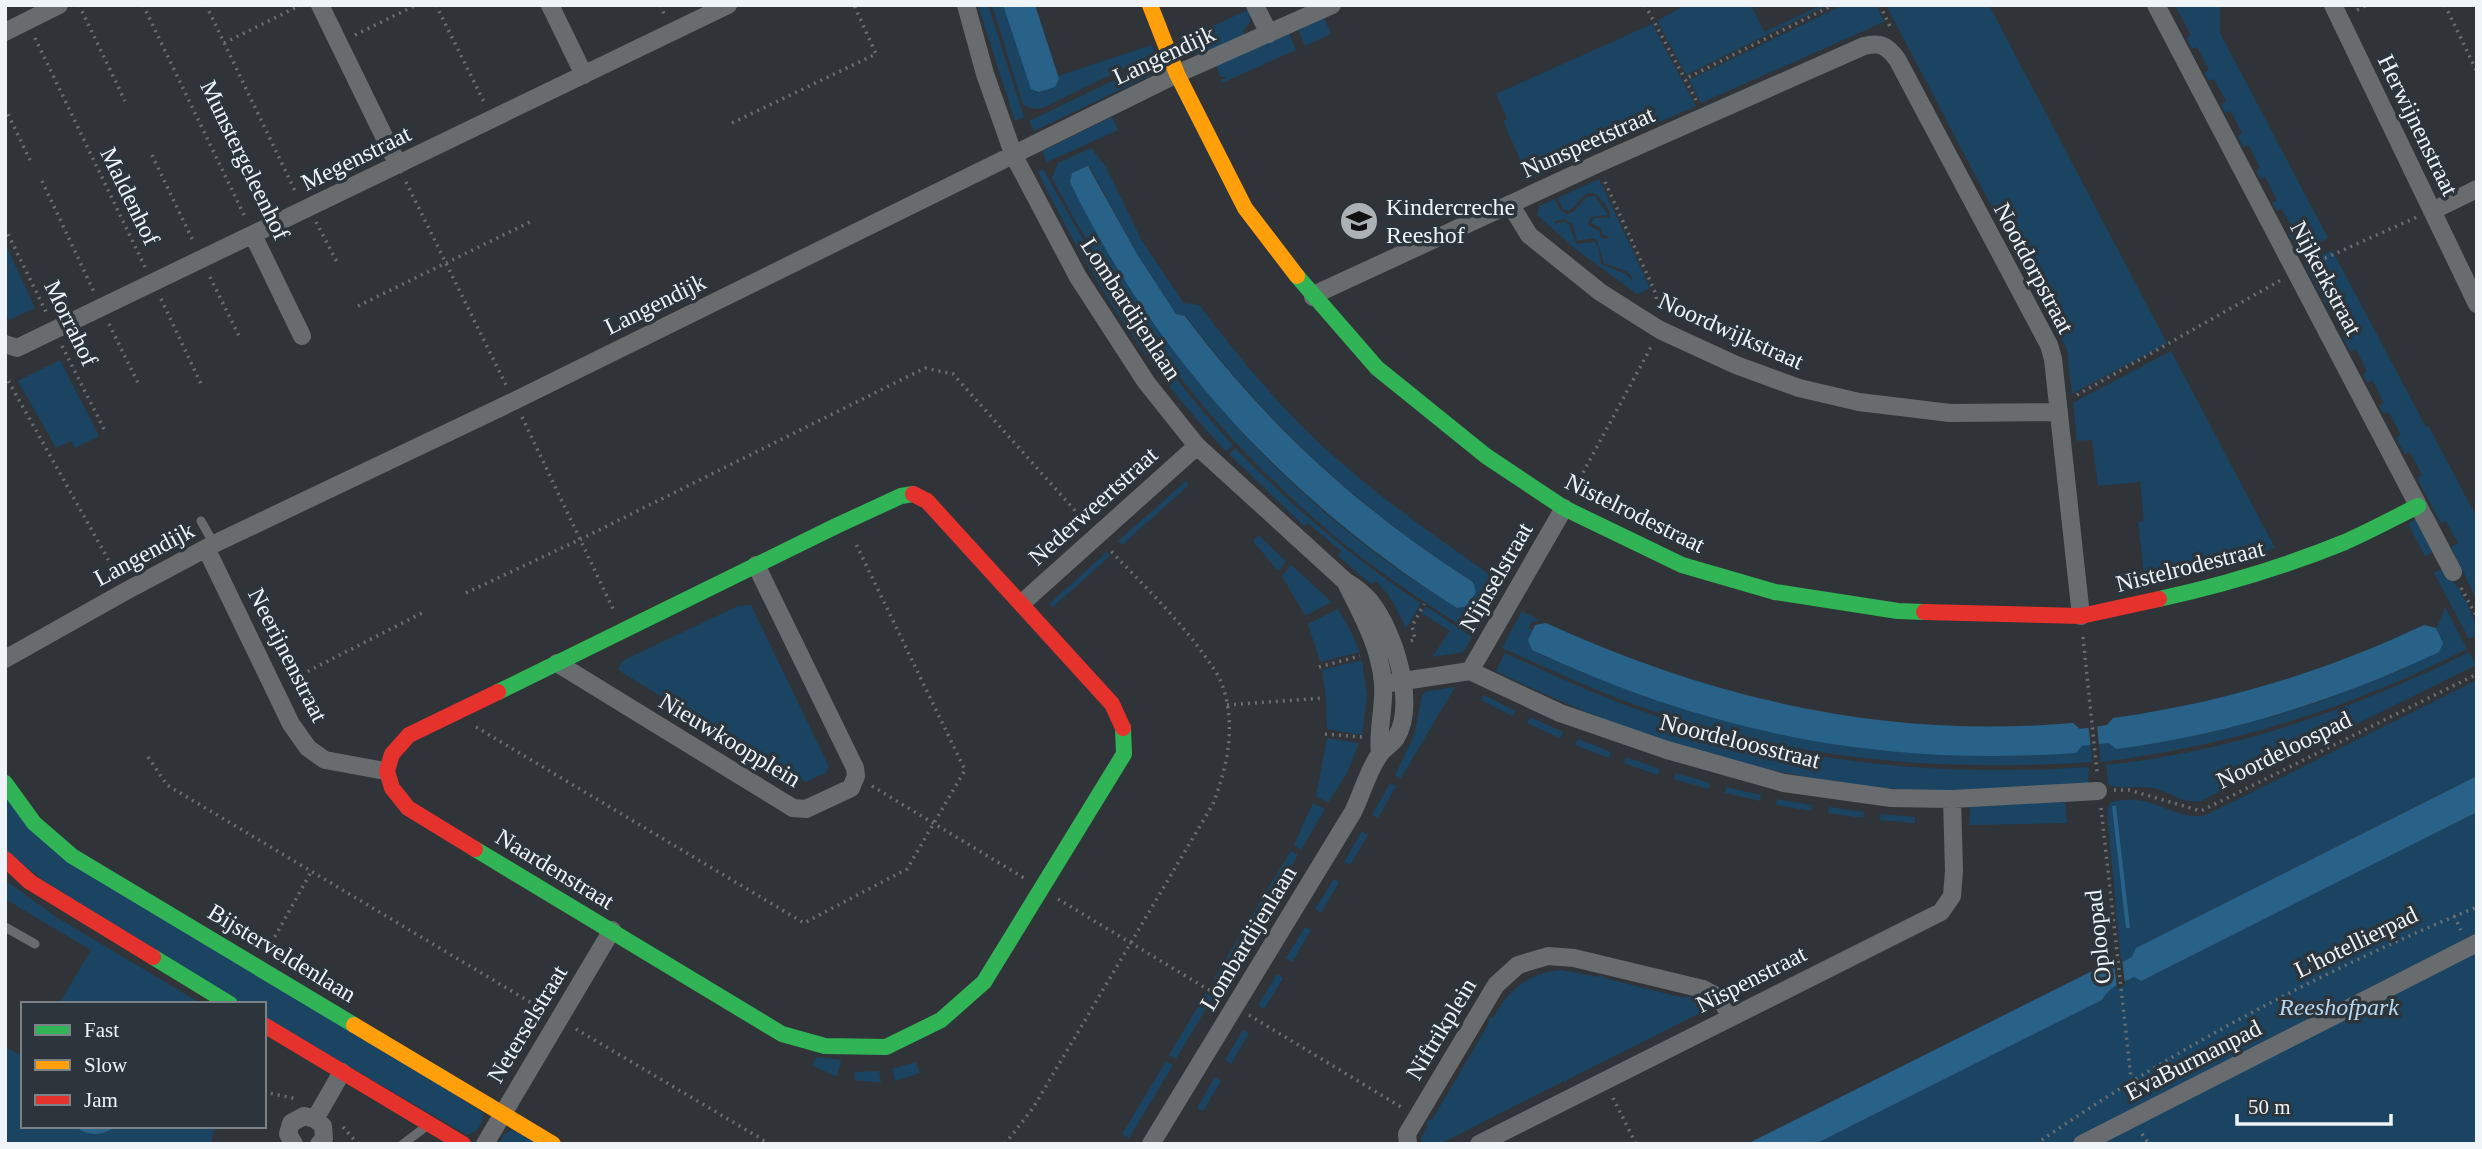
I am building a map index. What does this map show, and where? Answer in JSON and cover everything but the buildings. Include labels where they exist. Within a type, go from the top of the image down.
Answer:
[{"type":"street","points":[[5,32],[59,5]]},
{"type":"street","points":[[320,5],[398,165]]},
{"type":"street","points":[[550,5],[584,75]]},
{"type":"street","name":"Megenstraat","points":[[5,344],[18,348],[728,5]]},
{"type":"street","name":"Lombardijenlaan","points":[[966,5],[985,74],[1014,156],[1078,277],[1146,382],[1198,446],[1369,601],[1385,624],[1402,681],[1404,712],[1395,739],[1379,746]]},
{"type":"street","name":"Nistelrodestraat","points":[[1150,5],[1177,74],[1245,208],[1313,297],[1377,368],[1430,414],[1486,456],[1564,508],[1682,565],[1775,592],[1898,611],[2081,616],[2210,588],[2276,568],[2347,541],[2418,506]]},
{"type":"street","points":[[1255,5],[1269,34]]},
{"type":"street","name":"Langendijk","points":[[5,659],[210,546],[514,401],[1177,74],[1332,5]]},
{"type":"street","name":"Nijkerkstraat","points":[[2156,5],[2453,572]]},
{"type":"street","name":"Herwijnenstraat","points":[[2333,5],[2477,304]]},
{"type":"street","name":"Nunspeetstraat","points":[[1313,297],[1597,164],[1864,46],[1876,43],[1887,47]]},
{"type":"street","name":"Nootdorpstraat","points":[[1887,47],[1897,59],[2049,345],[2053,359],[2081,616]]},
{"type":"street","points":[[2432,211],[2477,189]]},
{"type":"street","name":"Noordwijkstraat","points":[[1510,204],[1529,235],[1600,292],[1660,330],[1736,365],[1787,383],[1859,402],[1950,413],[2058,409]]},
{"type":"street","name":"Munstergeleenhof","points":[[253,235],[302,336]]},
{"type":"street","name":"Nederweertstraat","points":[[1022,603],[1198,446]]},
{"type":"street","name":"Naardenstraat","points":[[913,494],[927,501],[1022,603],[1112,704],[1123,725],[1124,754],[984,982],[941,1020],[886,1046],[825,1046],[782,1034],[408,808],[387,781],[385,771],[390,757],[409,735],[756,565],[834,523],[901,496],[913,494]]},
{"type":"street","name":"Nijnselstraat","points":[[1471,671],[1564,508]]},
{"type":"street","name":"Neerijnenstraat","points":[[210,546],[274,688],[308,748],[325,760],[385,771]]},
{"type":"street","points":[[756,565],[855,768],[856,776]]},
{"type":"street","name":"Lombardijenlaan","points":[[1151,1144],[1353,812],[1379,746],[1383,684],[1373,641],[1345,581]]},
{"type":"street","name":"Nieuwkoopplein","points":[[557,663],[793,808],[806,809],[851,788],[856,776]]},
{"type":"street","points":[[1383,684],[1471,671]]},
{"type":"street","name":"Noordeloosstraat","points":[[1471,671],[1560,713],[1667,750],[1784,783],[1891,798],[1952,799],[2098,791]]},
{"type":"street","name":"Bijsterveldenlaan","points":[[5,783],[34,824],[72,856],[553,1144]]},
{"type":"street","name":"Nispenstraat","points":[[1479,1144],[1941,912],[1952,896],[1952,799]]},
{"type":"street","points":[[5,859],[30,882],[227,1002]]},
{"type":"street","name":"Neterselstraat","points":[[485,1144],[612,930]]},
{"type":"street","name":"EvaBurmanpad","points":[[2082,1144],[2477,943]]},
{"type":"street","name":"Niftrikplein","points":[[1408,1144],[1408,1134],[1417,1117],[1496,985],[1518,965],[1548,956],[1574,958],[1703,989],[1720,998],[1731,1017]]},
{"type":"street","points":[[266,1026],[463,1144]]},
{"type":"street","points":[[315,1119],[342,1072]]},
{"type":"street","points":[[294,1144],[288,1134],[291,1123],[304,1116],[315,1119],[323,1126],[324,1139],[319,1144]]},
{"type":"lane","points":[[201,521],[210,546]]},
{"type":"lane","points":[[5,927],[35,944]]},
{"type":"lane","points":[[403,1144],[429,1124]]},
{"type":"path","points":[[79,5],[125,101]]},
{"type":"path","name":"Munstergeleenhof","points":[[143,5],[253,235]]},
{"type":"path","points":[[206,5],[307,209],[337,262]]},
{"type":"path","points":[[224,43],[301,5]]},
{"type":"path","points":[[338,43],[416,5]]},
{"type":"path","points":[[436,5],[492,119]]},
{"type":"path","points":[[732,123],[876,54],[854,5]]},
{"type":"path","points":[[1645,5],[1704,116]]},
{"type":"path","points":[[1685,79],[1833,5]]},
{"type":"path","points":[[2445,5],[2477,72]]},
{"type":"path","name":"Maldenhof","points":[[27,21],[202,386]]},
{"type":"path","points":[[5,108],[30,160]]},
{"type":"path","points":[[1564,508],[1660,330],[1656,295],[1597,164]]},
{"type":"path","points":[[41,181],[139,385]]},
{"type":"path","points":[[2058,409],[2295,272],[2432,211]]},
{"type":"path","points":[[358,306],[534,220]]},
{"type":"path","name":"Morrahof","points":[[5,228],[106,433]]},
{"type":"path","points":[[466,593],[925,368],[953,374],[1193,639],[1221,680],[1230,736],[1224,777],[1213,804],[1033,1108],[1005,1144]]},
{"type":"path","points":[[5,376],[125,591]]},
{"type":"path","points":[[2453,572],[2477,617]]},
{"type":"path","points":[[274,688],[422,613]]},
{"type":"path","points":[[2081,616],[2096,756]]},
{"type":"path","name":"Noordeloospad","points":[[2098,791],[2129,790],[2201,811],[2477,674]]},
{"type":"path","points":[[1227,705],[1324,698]]},
{"type":"path","points":[[1325,734],[1379,746]]},
{"type":"path","points":[[148,757],[167,785],[770,1144]]},
{"type":"path","points":[[856,776],[1417,1117]]},
{"type":"path","name":"Oploopad","points":[[2098,791],[2132,1080]]},
{"type":"path","points":[[257,967],[312,872]]},
{"type":"path","name":"L'hotellierpad","points":[[2036,1144],[2132,1080],[2260,1008],[2363,956],[2477,907]]},
{"type":"path","points":[[1605,1080],[1636,1144]]},
{"type":"green space","points":[[978,5],[988,5],[1024,117],[1015,121]]},
{"type":"green space","points":[[992,5],[1003,5],[1031,88],[1039,92],[1052,87],[1059,79],[1058,76],[1152,45],[1155,53],[1043,108],[1033,109],[1023,105]]},
{"type":"green space","points":[[1686,5],[1751,5],[1764,32],[1827,5],[1686,75],[1657,21]]},
{"type":"green space","points":[[1843,5],[1876,5],[1884,22],[1701,103],[1689,80]]},
{"type":"green space","points":[[1886,5],[1989,5],[2167,343],[2072,394],[2067,350]]},
{"type":"green space","points":[[2180,5],[2220,5],[2220,33],[2328,238],[2299,252],[2289,235],[2294,231],[2282,209],[2277,211],[2272,203],[2277,200],[2265,177],[2260,179],[2256,171],[2260,168],[2249,145],[2243,147],[2238,136],[2242,133],[2231,111],[2225,113],[2221,105],[2226,101],[2214,79],[2209,81],[2204,73],[2209,70],[2197,47],[2192,49],[2186,38],[2191,35],[2176,8]]},
{"type":"green space","points":[[1248,10],[1250,21],[1243,30],[1245,35],[1198,57],[1189,37]]},
{"type":"green space","points":[[1324,18],[1331,34],[1305,46],[1298,30]]},
{"type":"green space","points":[[1652,24],[1696,106],[1529,180],[1503,121],[1507,119],[1496,94]]},
{"type":"green space","points":[[1289,34],[1296,50],[1222,83],[1221,80],[1227,77],[1221,77],[1216,66]]},
{"type":"green space","points":[[1146,65],[1151,75],[1034,131],[1029,121]]},
{"type":"green space","points":[[1112,117],[1118,130],[1047,162],[1042,151]]},
{"type":"green space","points":[[1091,148],[1106,167],[1142,241],[1184,303],[1199,305],[1269,391],[1335,457],[1490,576],[1493,588],[1499,589],[1474,634],[1391,579],[1343,543],[1297,503],[1215,420],[1144,329],[1081,231],[1052,178],[1058,163]],"holes":[[[1090,167],[1137,254],[1176,314],[1186,316],[1217,356],[1283,429],[1353,494],[1431,554],[1473,582],[1474,593],[1467,606],[1457,608],[1365,545],[1319,507],[1235,425],[1197,380],[1129,285],[1070,182],[1072,173]]]},
{"type":"green space","points":[[1043,169],[1107,279],[1153,347],[1178,381],[1233,445],[1226,451],[1170,387],[1121,319],[1057,210],[1038,172]]},
{"type":"green space","points":[[1599,179],[1650,288],[1637,294],[1578,251],[1537,215],[1539,206],[1555,199],[1560,210],[1567,214],[1573,212],[1587,197],[1595,196],[1608,215],[1591,217],[1588,225],[1599,231],[1601,238],[1609,239],[1603,235],[1601,228],[1591,223],[1594,218],[1609,218],[1609,210],[1598,197],[1589,193],[1569,211],[1563,209],[1558,198]],"holes":[[[1564,219],[1573,224],[1577,241],[1592,238],[1597,240],[1604,263],[1628,272],[1633,278],[1631,280],[1626,274],[1601,264],[1598,246],[1594,242],[1576,244],[1569,224],[1555,224],[1555,221]]]},
{"type":"green space","points":[[5,243],[35,308],[9,320],[5,313]]},
{"type":"green space","points":[[2332,250],[2477,518],[2477,600],[2451,547],[2458,543],[2446,521],[2441,523],[2417,478],[2422,475],[2410,452],[2405,454],[2396,438],[2401,435],[2389,412],[2384,414],[2379,406],[2384,403],[2372,380],[2367,383],[2363,374],[2367,371],[2356,349],[2350,351],[2343,337],[2348,334],[2336,312],[2331,313],[2305,265]]},
{"type":"green space","points":[[2171,351],[2275,548],[2207,568],[2145,582],[2138,522],[2144,521],[2140,482],[2098,486],[2092,440],[2077,441],[2073,403]]},
{"type":"green space","points":[[60,360],[99,436],[75,448],[71,441],[56,448],[18,381]]},
{"type":"green space","points":[[1235,448],[1324,530],[1371,568],[1421,603],[1406,629],[1393,603],[1376,581],[1371,584],[1338,556],[1341,551],[1308,523],[1304,526],[1229,454]]},
{"type":"green space","points":[[1186,481],[1189,485],[1122,545],[1118,541]]},
{"type":"green space","points":[[2416,519],[2433,552],[2425,556],[2408,524]]},
{"type":"green space","points":[[1258,535],[1286,561],[1278,571],[1253,541]]},
{"type":"green space","points":[[1107,552],[1110,556],[1053,607],[1049,604]]},
{"type":"green space","points":[[1291,565],[1332,602],[1305,616],[1282,576]]},
{"type":"green space","points":[[2442,569],[2459,590],[2474,619],[2477,635],[2469,639],[2434,573]]},
{"type":"green space","points":[[751,605],[829,767],[827,772],[806,782],[618,670],[622,661],[738,606]]},
{"type":"green space","points":[[1426,606],[1472,637],[1463,652],[1432,657],[1450,631],[1421,613]]},
{"type":"green space","points":[[2445,607],[2467,649],[2424,670],[2289,722],[2196,746],[2101,762],[2099,744],[2271,717],[2319,702],[2401,670],[2443,643],[2436,630]]},
{"type":"green space","points":[[1338,609],[1360,652],[1320,662],[1308,624]]},
{"type":"green space","points":[[1522,611],[1539,620],[1532,622],[1529,628],[1533,631],[1535,628],[1530,639],[1532,650],[1598,679],[1664,703],[1730,722],[1865,748],[1934,754],[2004,756],[2076,753],[2082,746],[2091,745],[2092,762],[1980,765],[1870,759],[1762,741],[1707,728],[1615,697],[1502,648]]},
{"type":"green space","points":[[2469,652],[2476,665],[2201,801],[2189,801],[2153,788],[2118,787],[2108,784],[2106,765],[2201,749],[2293,725],[2382,692]]},
{"type":"green space","points":[[1505,653],[1578,686],[1653,715],[1760,744],[1868,763],[1923,768],[2033,770],[2089,767],[2088,788],[1984,792],[1923,791],[1867,786],[1757,767],[1650,736],[1547,695],[1496,671]]},
{"type":"green space","points":[[1362,660],[1367,696],[1362,735],[1327,729],[1322,670]]},
{"type":"green space","name":"Reeshofpark","points":[[2477,680],[2477,776],[2136,948],[2477,787],[2477,1144],[1757,1144],[2121,963],[2107,811],[2110,803],[2138,800],[2184,815],[2206,815]]},
{"type":"green space","points":[[1455,687],[1401,778],[1395,775],[1414,736],[1422,695],[1428,691]]},
{"type":"green space","points":[[1484,695],[1515,711],[1512,716],[1481,700]]},
{"type":"green space","points":[[1530,717],[1563,732],[1560,738],[1527,723]]},
{"type":"green space","points":[[1327,738],[1359,743],[1347,773],[1328,803],[1316,796]]},
{"type":"green space","points":[[1578,739],[1611,752],[1609,758],[1575,745]]},
{"type":"green space","points":[[1626,757],[1660,769],[1658,775],[1624,763]]},
{"type":"green space","points":[[1676,773],[1710,783],[1709,789],[1674,779]]},
{"type":"green space","points":[[1390,783],[1396,786],[1378,818],[1372,815]]},
{"type":"green space","points":[[1726,787],[1761,795],[1760,801],[1725,793]]},
{"type":"green space","points":[[5,793],[16,810],[483,1113],[479,1127],[467,1135],[266,1018],[266,1002],[239,1002],[68,900],[5,850]]},
{"type":"green space","points":[[1777,799],[1812,805],[1811,811],[1776,805]]},
{"type":"green space","points":[[2065,802],[2067,823],[1969,825],[1970,805]]},
{"type":"green space","points":[[1313,803],[1325,809],[1301,850],[1294,845]]},
{"type":"green space","points":[[1829,807],[1864,812],[1863,818],[1828,813]]},
{"type":"green space","points":[[1881,814],[1915,817],[1915,823],[1880,820]]},
{"type":"green space","points":[[1362,831],[1368,835],[1350,865],[1344,862]]},
{"type":"green space","points":[[1291,851],[1298,855],[1274,895],[1267,890]]},
{"type":"green space","points":[[1334,879],[1339,882],[1321,913],[1315,909]]},
{"type":"green space","points":[[5,880],[56,917],[199,1002],[60,1002],[91,950],[5,899]]},
{"type":"green space","points":[[1264,896],[1271,900],[1249,937],[1242,933]]},
{"type":"green space","points":[[1305,927],[1311,930],[1292,962],[1286,958]]},
{"type":"green space","points":[[1238,939],[1245,943],[1221,983],[1214,979]]},
{"type":"green space","points":[[1561,970],[1599,977],[1600,975],[1684,998],[1695,998],[1707,1007],[1706,1010],[1567,1080],[1566,1083],[1564,1081],[1440,1144],[1422,1144],[1421,1138],[1429,1119],[1432,1120],[1490,1017],[1493,1018],[1513,991],[1529,979]]},
{"type":"green space","points":[[1277,974],[1283,978],[1264,1009],[1258,1005]]},
{"type":"green space","points":[[1206,993],[1213,997],[1176,1059],[1169,1055]]},
{"type":"green space","points":[[1243,1030],[1249,1033],[1231,1064],[1225,1060]]},
{"type":"green space","points":[[5,1046],[21,1056],[21,1128],[76,1128],[101,1134],[112,1128],[215,1128],[211,1144],[5,1144]]},
{"type":"green space","points":[[817,1057],[841,1060],[837,1077],[812,1065]]},
{"type":"green space","points":[[1166,1061],[1173,1065],[1129,1138],[1122,1134]]},
{"type":"green space","points":[[916,1062],[920,1073],[895,1081],[892,1069]]},
{"type":"green space","points":[[879,1071],[881,1083],[855,1080],[854,1072]]},
{"type":"green space","points":[[1215,1077],[1221,1081],[1203,1111],[1197,1108]]},
{"type":"green space","points":[[511,1130],[544,1144],[499,1144]]},
{"type":"shaded area","points":[[1003,5],[1035,5],[1059,79],[1055,87],[1039,92],[1031,89]]},
{"type":"shaded area","points":[[1088,166],[1137,254],[1176,314],[1185,316],[1248,393],[1317,462],[1392,526],[1473,582],[1476,592],[1467,606],[1457,608],[1396,567],[1338,522],[1284,474],[1233,422],[1186,367],[1143,308],[1104,247],[1070,182],[1072,173]]},
{"type":"shaded area","points":[[1546,623],[1673,673],[1738,693],[1803,708],[1869,719],[1936,725],[2073,723],[2080,729],[2107,725],[2113,718],[2194,704],[2272,684],[2349,657],[2424,625],[2436,628],[2443,643],[2439,652],[2361,686],[2241,725],[2116,749],[2109,743],[2082,746],[2076,753],[2004,756],[1865,748],[1797,738],[1731,723],[1598,679],[1532,650],[1528,640],[1535,625]]},
{"type":"shaded area","points":[[2477,776],[2477,812],[2141,981],[2134,977],[2120,983],[2102,1000],[1815,1144],[1747,1144],[2098,968],[2106,971],[2132,957],[2136,948]]},
{"type":"shaded area","points":[[2112,806],[2116,806],[2130,928],[2126,928]]},
{"type":"shaded area","points":[[77,1128],[112,1128],[95,1134]]},
{"type":"pier","points":[[2097,723],[2099,747],[2091,748],[2088,724]]},
{"type":"pier","points":[[2122,958],[2125,985],[2117,989],[2114,962]]},
{"type":"traffic: fast","points":[[1297,276],[1377,368],[1486,456],[1564,508],[1682,565],[1775,592],[1898,611],[1924,612]]},
{"type":"traffic: fast","points":[[498,692],[836,526],[901,496],[913,494]]},
{"type":"traffic: fast","points":[[2159,599],[2230,581],[2299,559],[2345,542],[2418,506]]},
{"type":"traffic: fast","points":[[475,849],[782,1034],[825,1046],[886,1047],[941,1020],[984,982],[1124,754],[1123,728]]},
{"type":"traffic: fast","points":[[5,783],[34,823],[72,856],[354,1025]]},
{"type":"traffic: fast","points":[[153,957],[227,1002]]},
{"type":"traffic: slow","points":[[1150,5],[1177,74],[1245,208],[1297,276]]},
{"type":"traffic: slow","points":[[354,1025],[553,1144]]},
{"type":"traffic: jam","points":[[913,494],[927,501],[1112,704],[1123,728]]},
{"type":"traffic: jam","points":[[1924,612],[2081,616],[2159,599]]},
{"type":"traffic: jam","points":[[475,849],[408,808],[392,788],[387,771],[392,754],[409,735],[498,692]]},
{"type":"traffic: jam","points":[[5,859],[30,882],[153,957]]},
{"type":"traffic: jam","points":[[266,1026],[463,1144]]},
{"type":"place","name":"Kindercreche Reeshof","points":[[1359,221]]}]
